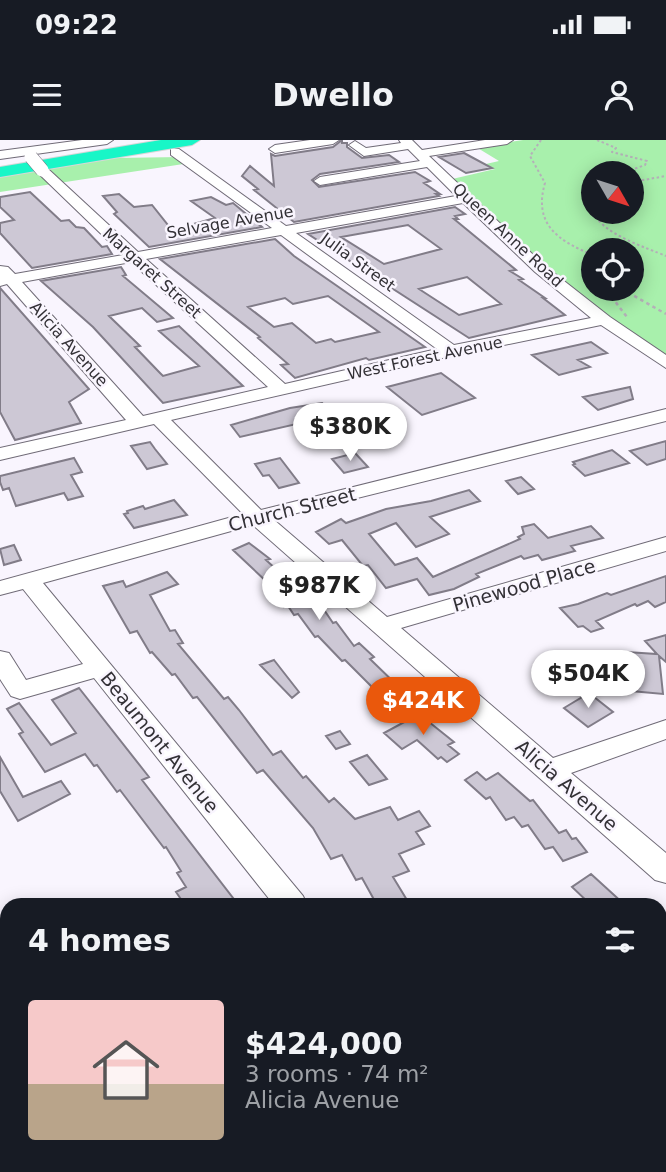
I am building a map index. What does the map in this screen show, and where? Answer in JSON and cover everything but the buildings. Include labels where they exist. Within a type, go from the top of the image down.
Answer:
[{"type":"highway","points":[[0,169],[171,146],[175,148],[193,140]]},
{"type":"highway","points":[[0,169],[193,140]]},
{"type":"street","points":[[0,155],[29,154],[107,140]]},
{"type":"street","points":[[275,149],[333,140]]},
{"type":"street","points":[[412,146],[426,149],[431,140]]},
{"type":"street","points":[[355,145],[364,152],[507,140]]},
{"type":"street","name":"Julia Street","points":[[171,146],[451,351]]},
{"type":"street","name":"Queen Anne Road","points":[[412,146],[528,259],[604,320],[666,363]]},
{"type":"street","name":"Margaret Street","points":[[29,154],[42,170],[134,257],[281,390]]},
{"type":"street","points":[[320,181],[431,163]]},
{"type":"street","name":"Selvage Avenue","points":[[4,276],[134,257],[466,198]]},
{"type":"street","name":"Alicia Avenue","points":[[4,276],[148,420],[666,871]]},
{"type":"street","name":"West Forest Avenue","points":[[0,454],[451,351],[604,320]]},
{"type":"street","name":"Church Street","points":[[0,588],[257,517],[666,415]]},
{"type":"street","name":"Pinewood Place","points":[[382,626],[666,544]]},
{"type":"street","name":"Beaumont Avenue","points":[[28,580],[286,898]]},
{"type":"street","points":[[0,659],[20,690],[100,668]]},
{"type":"street","points":[[549,770],[666,729]]},
{"type":"path","points":[[541,140],[530,156],[545,183],[540,197],[547,220],[554,234],[581,249]]},
{"type":"path","points":[[597,140],[616,148],[612,152],[647,160],[644,165]]},
{"type":"path","points":[[644,180],[666,176]]},
{"type":"path","points":[[603,224],[628,241],[666,256]]},
{"type":"path","points":[[615,301],[629,319]]},
{"type":"path","points":[[643,301],[666,314]]},
{"type":"green space","points":[[523,140],[666,140],[666,363],[604,320],[583,301],[644,301],[644,238],[581,238],[581,299],[448,180],[495,169],[486,164],[499,161],[476,147]]},
{"type":"green space","points":[[181,157],[190,163],[0,192],[0,174],[115,158]]}]
